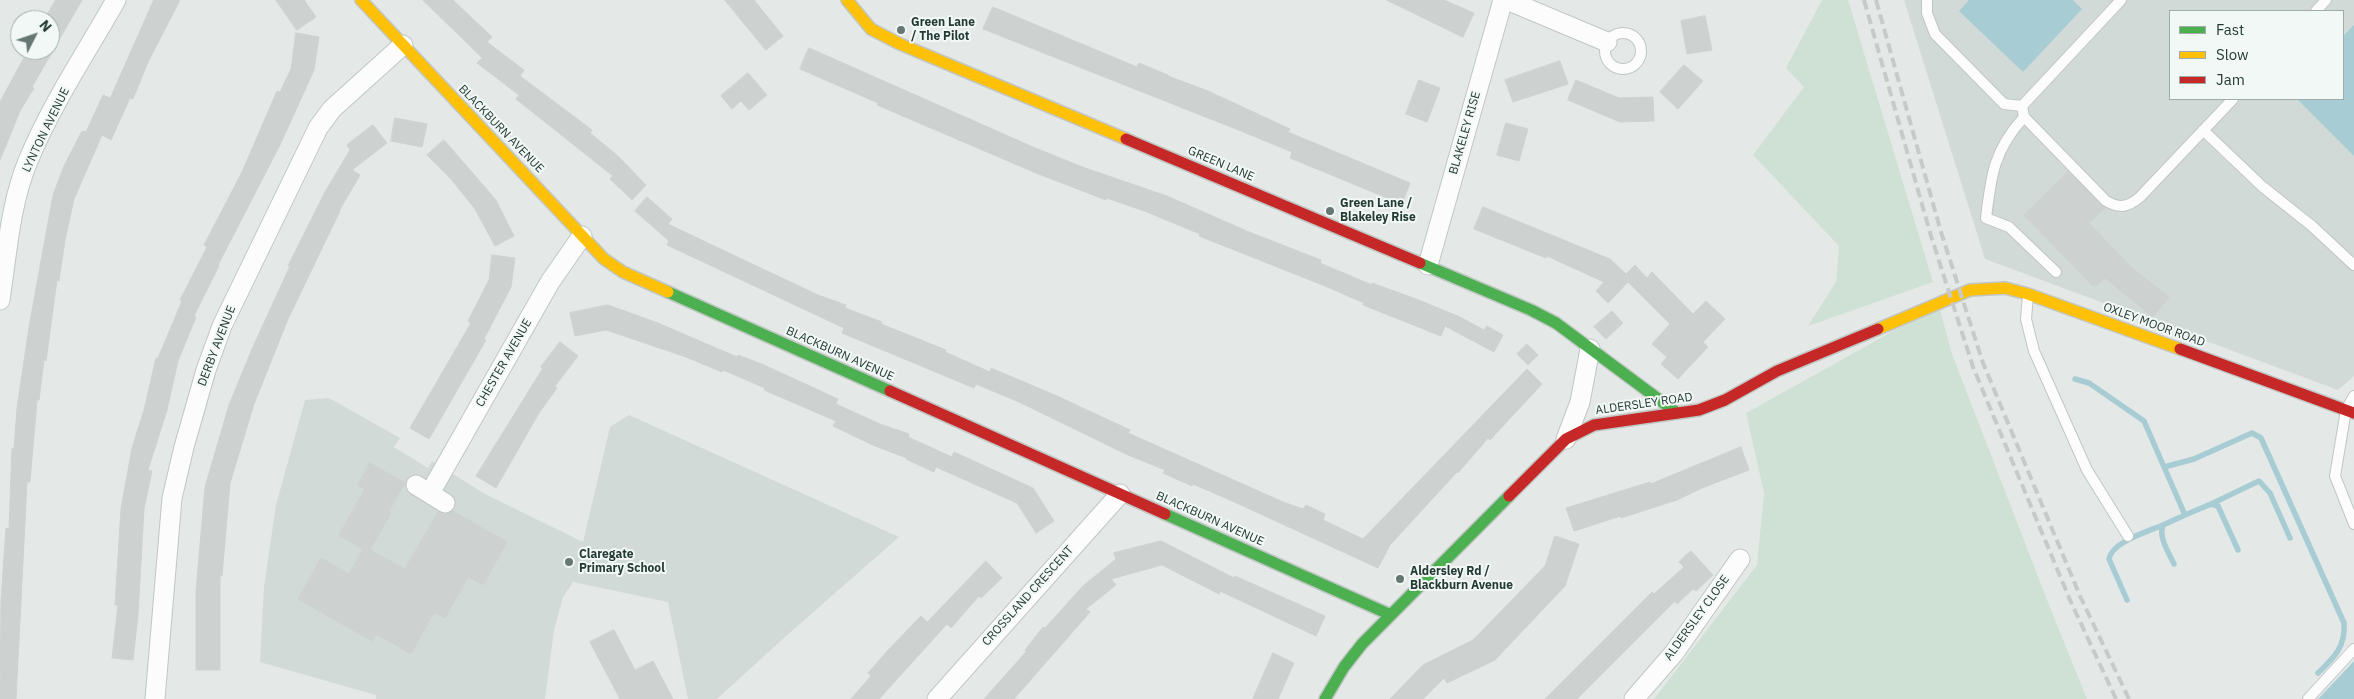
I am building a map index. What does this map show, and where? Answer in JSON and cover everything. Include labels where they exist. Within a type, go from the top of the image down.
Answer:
[{"type":"street","name":"LYNTON AVENUE","points":[[0,300],[18,192],[28,162],[53,110],[116,0]]},
{"type":"street","name":"BLACKBURN AVENUE","points":[[361,0],[604,259],[631,275],[1391,615]]},
{"type":"street","name":"GREEN LANE","points":[[847,0],[870,29],[900,44],[1531,310],[1556,323],[1677,413]]},
{"type":"street","name":"BLAKELEY RISE","points":[[1428,265],[1503,0]]},
{"type":"street","points":[[1507,0],[1607,42]]},
{"type":"street","name":"DERBY AVENUE","points":[[156,699],[172,498],[206,370],[222,326],[318,128],[332,109],[403,45]]},
{"type":"street","name":"CHESTER AVENUE","points":[[431,493],[550,282],[582,236]]},
{"type":"street","name":"OXLEY MOOR ROAD","points":[[1942,301],[1970,290],[1983,288],[2005,288],[2028,294],[2350,411]]},
{"type":"street","name":"ALDERSLEY ROAD","points":[[1325,699],[1344,667],[1362,644],[1566,439],[1594,424],[1699,410],[1725,400],[1777,371],[1942,301]]},
{"type":"street","points":[[1566,439],[1580,402],[1590,349]]},
{"type":"street","name":"CROSSLAND CRESCENT","points":[[937,699],[1120,494]]},
{"type":"street","name":"ALDERSLEY CLOSE","points":[[1634,699],[1674,653],[1740,559]]},
{"type":"lane","points":[[1927,0],[1927,13],[1935,34],[2004,104],[2022,106]]},
{"type":"lane","points":[[2022,106],[2121,0]]},
{"type":"lane","points":[[2317,10],[2326,0]]},
{"type":"lane","points":[[2022,106],[2024,117],[2106,201],[2114,206],[2124,207],[2140,197],[2232,100]]},
{"type":"lane","points":[[2024,117],[2001,146],[1990,182],[1986,218],[2009,226],[2056,272]]},
{"type":"lane","points":[[2203,130],[2263,187],[2312,226],[2354,265]]},
{"type":"lane","points":[[2028,294],[2026,319],[2034,351],[2087,470],[2128,536]]},
{"type":"lane","points":[[2354,396],[2335,476],[2354,524]]},
{"type":"lane","points":[[2308,699],[2354,649]]},
{"type":"shaded area","points":[[1904,0],[2354,0],[2354,376],[2338,390],[1985,259]]},
{"type":"shaded area","name":"Claregate Primary School","points":[[329,398],[400,438],[394,447],[428,468],[432,461],[485,494],[583,542],[610,427],[629,415],[899,537],[717,699],[688,699],[668,602],[573,582],[563,597],[554,630],[545,699],[376,699],[376,695],[260,662],[264,587],[276,505],[305,400]]},
{"type":"green space","points":[[1822,0],[1848,0],[1933,282],[1808,326],[1836,282],[1839,246],[1753,155],[1804,87],[1786,68]]},
{"type":"green space","points":[[1940,310],[1952,354],[2087,699],[1654,699],[1757,565],[1764,493],[1746,413],[1897,329]]},
{"type":"water","points":[[1969,0],[2073,0],[2082,9],[2023,72],[1959,11]]},
{"type":"water","points":[[2354,25],[2354,156],[2298,100],[2344,100],[2344,35]]},
{"type":"water","points":[[2354,661],[2354,699],[2318,699]]},
{"type":"building","points":[[56,0],[82,0],[60,38],[60,10],[50,10]]},
{"type":"building","points":[[154,0],[180,0],[148,62],[133,99],[130,98],[111,140],[102,135],[74,199],[59,281],[57,280],[46,361],[44,360],[39,400],[37,400],[30,482],[27,482],[16,699],[0,699],[1,601],[6,528],[9,529],[12,448],[14,449],[17,408],[29,327],[53,195],[64,166],[82,131],[86,132],[103,95],[110,98]]},
{"type":"building","points":[[276,0],[304,0],[316,17],[297,30]]},
{"type":"building","points":[[423,0],[453,0],[492,37],[487,42],[524,70],[520,76],[592,130],[590,133],[618,156],[646,185],[632,200],[610,179],[613,176],[516,99],[519,95],[477,63],[482,58]]},
{"type":"building","points":[[725,0],[754,0],[783,36],[766,50]]},
{"type":"building","points":[[1387,0],[1444,0],[1474,13],[1463,37]]},
{"type":"building","points":[[993,7],[1137,67],[1139,63],[1208,91],[1290,129],[1288,132],[1410,183],[1402,204],[1290,158],[1292,152],[983,29]]},
{"type":"building","points":[[1705,16],[1712,50],[1687,54],[1681,21]]},
{"type":"building","points":[[296,33],[319,37],[314,70],[280,145],[194,316],[196,317],[178,361],[167,410],[148,470],[152,471],[144,509],[138,615],[133,660],[112,658],[118,605],[115,605],[121,509],[132,448],[144,410],[156,358],[158,358],[182,301],[180,300],[207,247],[204,245],[242,172],[277,91],[280,92],[291,69]]},
{"type":"building","points":[[809,48],[1033,147],[1085,168],[1167,196],[1249,232],[1321,260],[1320,263],[1372,285],[1372,283],[1416,299],[1460,317],[1484,330],[1487,326],[1503,335],[1494,352],[1445,326],[1441,336],[1363,305],[1364,303],[1325,286],[1199,236],[1200,234],[1147,212],[1107,198],[1106,200],[1036,173],[877,105],[878,103],[800,69]]},
{"type":"building","points":[[23,60],[48,60],[20,111],[0,160],[0,102]]},
{"type":"building","points":[[1560,61],[1568,84],[1513,102],[1505,80]]},
{"type":"building","points":[[1684,65],[1703,81],[1678,109],[1660,92]]},
{"type":"building","points":[[748,73],[767,95],[749,110],[741,101],[732,109],[721,96]]},
{"type":"building","points":[[1419,80],[1440,88],[1427,122],[1406,114]]},
{"type":"building","points":[[1576,80],[1619,98],[1653,97],[1654,121],[1620,122],[1568,100]]},
{"type":"building","points":[[395,118],[427,124],[422,147],[391,141]]},
{"type":"building","points":[[1506,123],[1528,129],[1519,161],[1497,155]]},
{"type":"building","points":[[373,125],[387,143],[352,170],[360,175],[339,211],[288,319],[254,404],[230,483],[222,576],[220,576],[220,670],[196,670],[196,591],[205,487],[229,405],[290,266],[288,266],[325,192],[350,150],[347,145]]},
{"type":"building","points":[[444,140],[496,200],[514,236],[495,246],[475,209],[451,179],[427,155]]},
{"type":"building","points":[[2068,172],[2105,208],[2089,223],[2133,269],[2169,297],[2153,317],[2105,278],[2094,287],[2024,215]]},
{"type":"building","points":[[647,197],[672,219],[668,224],[818,295],[846,305],[845,308],[946,350],[945,352],[990,372],[991,368],[1057,396],[1130,430],[1128,433],[1283,502],[1303,509],[1306,505],[1325,514],[1323,520],[1363,539],[1527,369],[1542,384],[1490,440],[1488,438],[1458,473],[1390,545],[1378,568],[1230,500],[1163,473],[1165,470],[1128,455],[1019,402],[976,384],[974,388],[842,333],[844,328],[667,245],[669,241],[635,211]]},
{"type":"building","points":[[1483,207],[1610,259],[1626,274],[1635,265],[1647,278],[1652,272],[1693,314],[1706,301],[1725,319],[1703,342],[1708,347],[1678,379],[1661,364],[1667,357],[1652,344],[1670,324],[1628,282],[1608,303],[1596,291],[1604,282],[1547,256],[1546,258],[1474,229]]},
{"type":"building","points":[[492,255],[515,258],[511,287],[484,339],[486,340],[429,439],[410,428],[471,323],[468,321],[489,280]]},
{"type":"building","points":[[608,305],[658,323],[737,357],[738,355],[764,365],[838,399],[836,404],[880,424],[909,434],[908,437],[952,457],[954,452],[1033,488],[1054,521],[1036,533],[1017,503],[936,467],[934,472],[907,458],[875,446],[833,426],[836,421],[723,370],[722,372],[686,357],[606,330],[575,336],[570,313]]},
{"type":"building","points":[[1612,311],[1623,323],[1606,339],[1594,327]]},
{"type":"building","points":[[560,342],[578,356],[555,386],[557,388],[539,413],[496,488],[476,476],[543,368],[541,367]]},
{"type":"building","points":[[1527,344],[1538,355],[1528,365],[1517,354]]},
{"type":"building","points":[[1741,447],[1749,470],[1677,500],[1574,531],[1566,508],[1650,482],[1650,484]]},
{"type":"building","points":[[370,463],[405,483],[370,550],[405,569],[438,512],[445,514],[453,511],[507,542],[483,585],[468,577],[445,618],[434,612],[411,654],[376,634],[372,641],[298,599],[321,558],[349,574],[363,549],[339,535],[365,489],[358,485]]},
{"type":"building","points":[[1555,536],[1579,544],[1565,586],[1495,660],[1447,683],[1444,678],[1423,699],[1390,699],[1423,665],[1473,640],[1545,566]]},
{"type":"building","points":[[1161,541],[1234,578],[1235,576],[1325,616],[1316,636],[1220,591],[1219,594],[1162,565],[1111,579],[1116,585],[1086,609],[1090,612],[1014,699],[984,699],[1026,652],[1025,650],[1043,627],[1045,628],[1083,586],[1116,559],[1114,553]]},
{"type":"building","points":[[1691,551],[1713,575],[1696,591],[1693,589],[1677,604],[1675,601],[1577,699],[1545,699],[1652,592],[1654,594],[1684,567],[1679,562]]},
{"type":"building","points":[[986,561],[1002,578],[981,598],[979,596],[951,628],[947,624],[879,699],[851,699],[871,676],[868,673],[921,616],[927,622]]},
{"type":"building","points":[[614,630],[635,670],[653,661],[673,699],[620,699],[590,642]]},
{"type":"building","points":[[1273,653],[1294,663],[1278,699],[1253,699]]},
{"type":"waterway","points":[[2075,379],[2089,383],[2144,421],[2185,515],[2211,504],[2218,506],[2238,550]]},
{"type":"waterway","points":[[2164,467],[2194,459],[2252,433],[2261,438],[2344,623],[2343,638],[2338,651],[2318,673]]},
{"type":"waterway","points":[[2211,504],[2259,481],[2270,493],[2290,538]]},
{"type":"waterway","points":[[2174,564],[2162,535],[2163,525],[2185,515]]},
{"type":"waterway","points":[[2127,600],[2109,559],[2116,548],[2123,543],[2163,525]]},
{"type":"railway","points":[[1864,0],[1931,236],[1973,367],[2070,600],[2116,699]]},
{"type":"railway","points":[[1876,0],[1941,232],[1983,363],[2080,596],[2129,699]]},
{"type":"traffic: fast","points":[[1420,263],[1531,310],[1556,323],[1677,413]]},
{"type":"traffic: fast","points":[[668,292],[890,391]]},
{"type":"traffic: fast","points":[[1325,699],[1344,667],[1362,644],[1509,496]]},
{"type":"traffic: fast","points":[[1165,514],[1391,615]]},
{"type":"traffic: slow","points":[[361,0],[604,259],[623,272],[668,292]]},
{"type":"traffic: slow","points":[[847,0],[871,29],[900,44],[1126,139]]},
{"type":"traffic: slow","points":[[1878,329],[1970,290],[2005,288],[2028,294],[2180,349]]},
{"type":"traffic: jam","points":[[1126,139],[1420,263]]},
{"type":"traffic: jam","points":[[1509,496],[1566,439],[1594,425],[1699,410],[1725,400],[1777,371],[1878,329]]},
{"type":"traffic: jam","points":[[2180,349],[2354,413]]},
{"type":"traffic: jam","points":[[890,391],[1165,514]]},
{"type":"place","name":"Green Lane / The Pilot","points":[[901,30]]},
{"type":"place","name":"Green Lane / Blakeley Rise","points":[[1330,211]]},
{"type":"place","name":"Claregate Primary School","points":[[569,562]]},
{"type":"place","name":"Aldersley Rd / Blackburn Avenue","points":[[1400,579]]}]
